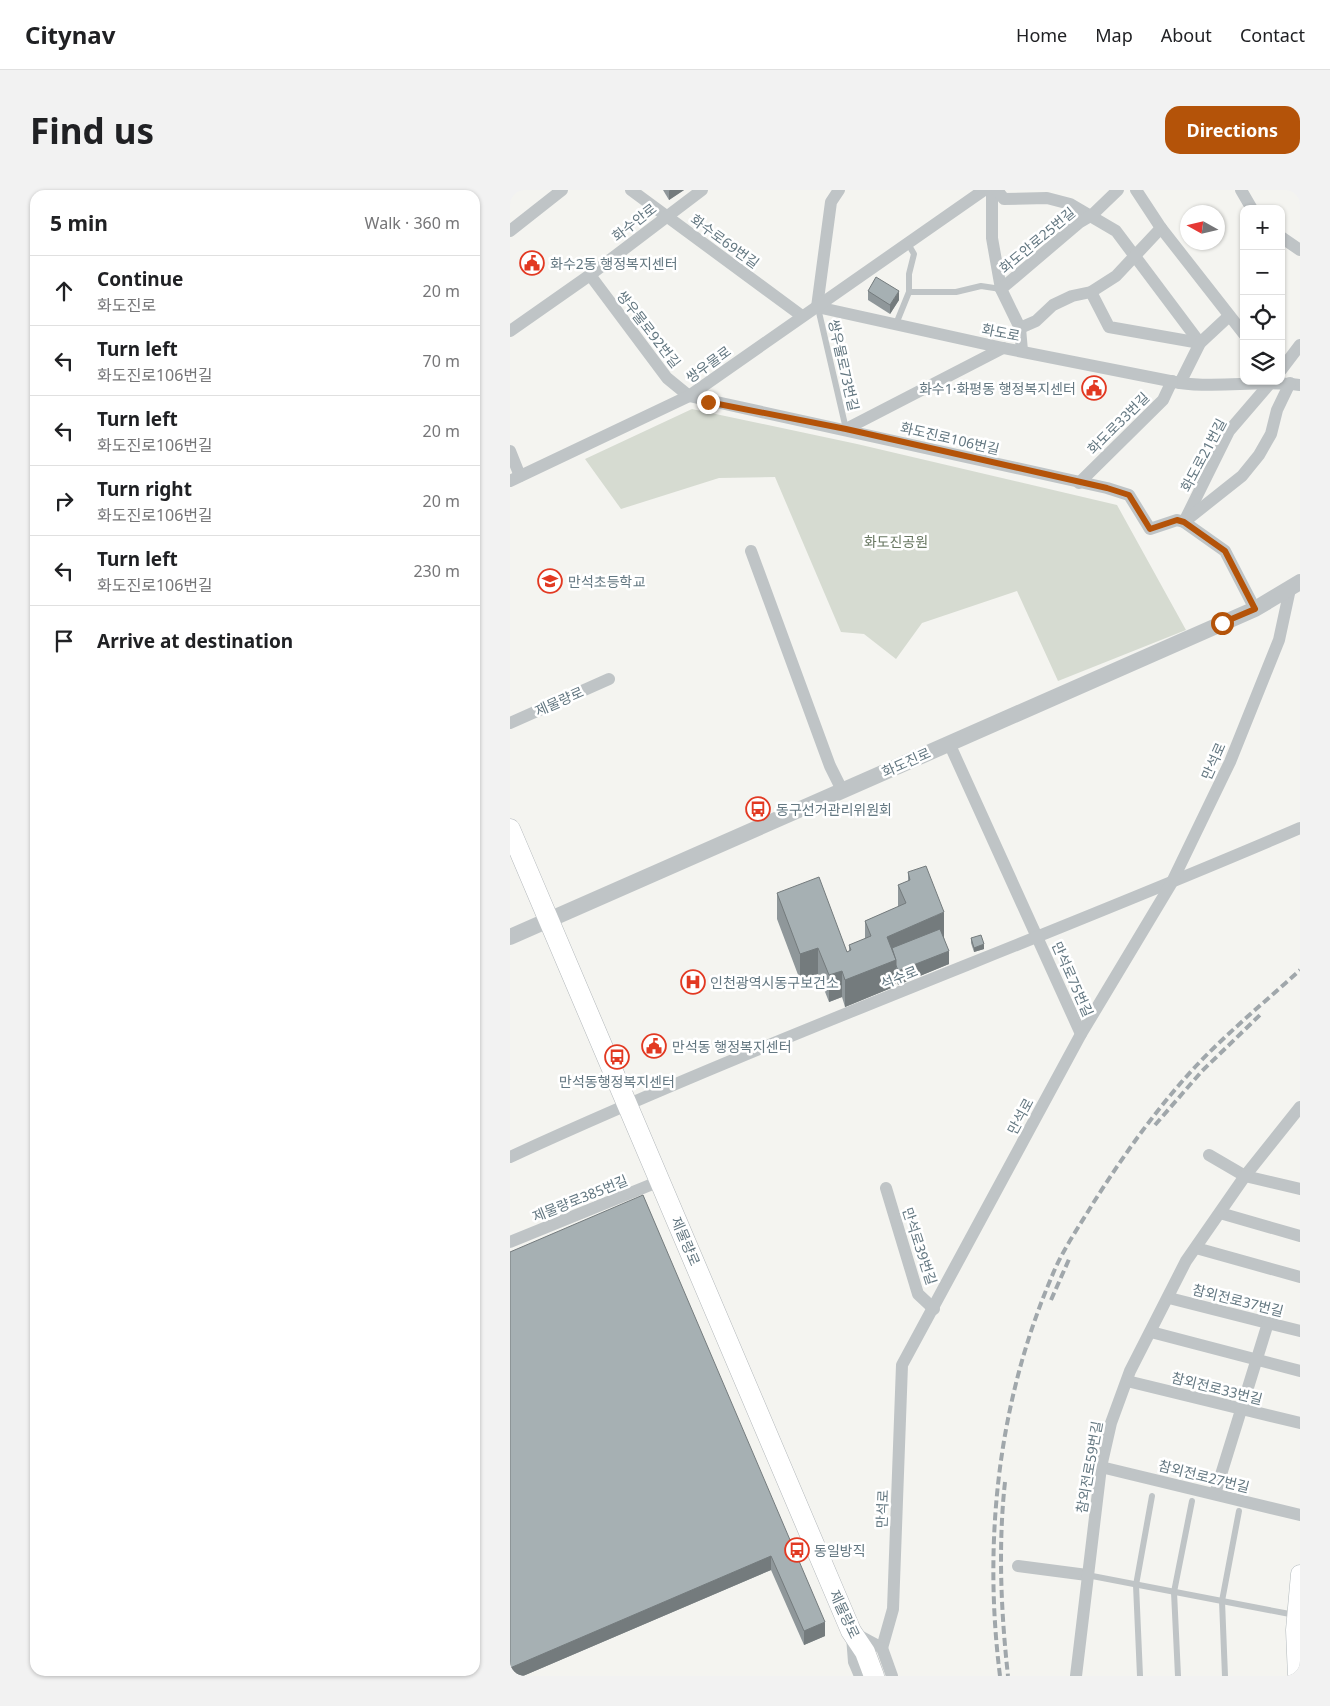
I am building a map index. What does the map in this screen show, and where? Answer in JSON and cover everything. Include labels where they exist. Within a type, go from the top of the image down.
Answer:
[{"type":"main road","name":"제물량로","points":[[510,829],[852,1631],[873,1650],[874,1676]]},
{"type":"main road","points":[[1297,1676],[1296,1615],[1300,1574]]},
{"type":"street","points":[[510,231],[562,190]]},
{"type":"street","name":"화수로69번길","points":[[631,190],[802,316]]},
{"type":"street","name":"화수안로","points":[[510,331],[590,275],[702,190]]},
{"type":"street","points":[[817,306],[831,202],[839,190]]},
{"type":"street","name":"쌍우물로","points":[[515,478],[689,396],[984,190]]},
{"type":"street","points":[[992,190],[992,238],[1002,289],[1020,328],[1022,351]]},
{"type":"street","name":"화도안로25번길","points":[[997,190],[1004,199],[1047,198],[1070,204],[1092,215],[1116,231],[1134,257]]},
{"type":"street","name":"화도안로25번길","points":[[1002,289],[1080,222],[1092,215],[1118,190]]},
{"type":"street","points":[[1136,190],[1161,228],[1240,329]]},
{"type":"street","points":[[1241,190],[1250,205]]},
{"type":"street","points":[[1020,328],[1036,321],[1053,304],[1091,292],[1116,276],[1161,228]]},
{"type":"street","points":[[1285,239],[1298,245]]},
{"type":"street","points":[[1134,257],[1200,343]]},
{"type":"street","name":"쌍우물로92번길","points":[[590,275],[667,378],[689,396]]},
{"type":"street","points":[[1091,292],[1109,327],[1200,343]]},
{"type":"street","name":"화도로","points":[[817,306],[1002,348],[1176,382],[1202,386],[1240,384]]},
{"type":"street","points":[[1176,382],[1200,343],[1229,316]]},
{"type":"street","points":[[1285,365],[1300,345]]},
{"type":"street","points":[[846,429],[1002,348]]},
{"type":"street","name":"화도로33번길","points":[[1079,483],[1163,400],[1176,382]]},
{"type":"street","name":"화도로","points":[[1248,469],[1271,434],[1277,410],[1295,384]]},
{"type":"street","name":"화도로21번길","points":[[1184,522],[1229,431],[1269,385]]},
{"type":"street","name":"화도진로106번길","points":[[689,396],[846,429],[1107,488],[1129,495],[1150,529],[1177,520],[1184,522],[1208,505],[1248,469]]},
{"type":"street","points":[[510,452],[515,478]]},
{"type":"street","points":[[1184,522],[1225,551],[1255,609]]},
{"type":"street","points":[[751,551],[830,766],[842,790]]},
{"type":"street","name":"화도진로","points":[[510,937],[1297,589]]},
{"type":"street","name":"만석로","points":[[873,1650],[893,1609],[902,1365],[1081,1034],[1171,884],[1240,736],[1279,640],[1297,589]]},
{"type":"street","name":"제물량로","points":[[510,723],[608,679]]},
{"type":"street","name":"만석로75번길","points":[[949,743],[1081,1034]]},
{"type":"street","name":"석수로","points":[[510,1157],[627,1103],[1171,884],[1300,828]]},
{"type":"street","name":"참외전로59번길","points":[[1076,1676],[1101,1467],[1111,1423],[1127,1381],[1186,1262],[1245,1176],[1300,1107]]},
{"type":"street","points":[[1209,1156],[1245,1176],[1300,1189]]},
{"type":"street","name":"제물량로385번길","points":[[510,1242],[660,1181]]},
{"type":"street","name":"만석로39번길","points":[[886,1188],[918,1294],[934,1308]]},
{"type":"street","points":[[1220,1213],[1300,1236]]},
{"type":"street","points":[[1196,1248],[1300,1277]]},
{"type":"street","name":"참외전로37번길","points":[[1169,1298],[1300,1331]]},
{"type":"street","points":[[1215,1494],[1243,1409],[1268,1323]]},
{"type":"street","points":[[1151,1332],[1300,1371]]},
{"type":"street","name":"참외전로33번길","points":[[1127,1381],[1300,1423]]},
{"type":"street","name":"참외전로27번길","points":[[1101,1467],[1300,1515]]},
{"type":"street","points":[[1018,1566],[1087,1575]]},
{"type":"street","points":[[852,1631],[854,1662],[860,1676]]},
{"type":"street","points":[[873,1650],[892,1676]]},
{"type":"lane","points":[[896,324],[909,292],[909,274],[914,254],[907,242]]},
{"type":"lane","points":[[909,292],[956,292],[981,286],[1002,289]]},
{"type":"lane","name":"쌍우물로73번길","points":[[817,306],[846,429]]},
{"type":"lane","points":[[1140,1676],[1136,1585],[1152,1496]]},
{"type":"lane","points":[[1178,1676],[1174,1592],[1192,1501]]},
{"type":"lane","points":[[1225,1676],[1222,1601],[1239,1511]]},
{"type":"lane","points":[[1087,1575],[1296,1615]]},
{"type":"green space","name":"화도진공원","points":[[692,409],[857,444],[1117,505],[1186,630],[1058,681],[1017,591],[922,623],[896,659],[864,634],[841,632],[775,477],[719,478],[621,509],[585,459]]},
{"type":"building","points":[[876,277],[899,291],[890,305],[868,291]]},
{"type":"building","points":[[926,866],[944,912],[887,937],[896,960],[845,980],[842,971],[829,975],[818,948],[800,954],[777,893],[819,877],[847,952],[851,950],[849,945],[871,936],[865,921],[906,903],[898,885],[910,880],[908,872]]},
{"type":"building","points":[[940,929],[949,951],[898,971],[892,948]]},
{"type":"building","points":[[981,935],[984,944],[974,948],[971,938]]},
{"type":"building","points":[[643,1195],[825,1622],[804,1631],[771,1556],[510,1668],[510,1252]]},
{"type":"railway","points":[[1000,1676],[993,1574],[999,1473],[1007,1422],[1019,1373],[1034,1324],[1052,1276],[1065,1249],[1104,1187],[1167,1099],[1221,1041],[1300,970]]},
{"type":"railway","points":[[1155,1125],[1202,1071],[1262,1013]]},
{"type":"railway","points":[[1051,1300],[1070,1257]]},
{"type":"railway","points":[[1005,1482],[1001,1579],[1008,1676]]},
{"type":"place","name":"화수2동 행정복지센터","points":[[532,263]]},
{"type":"place","name":"화수1·화평동 행정복지센터","points":[[1094,388]]},
{"type":"place","name":"만석초등학교","points":[[550,581]]},
{"type":"place","name":"동구선거관리위원회","points":[[758,809]]},
{"type":"place","name":"인천광역시동구보건소","points":[[693,982]]},
{"type":"place","name":"만석동 행정복지센터","points":[[654,1046]]},
{"type":"place","name":"만석동행정복지센터","points":[[617,1057]]},
{"type":"place","name":"동일방직","points":[[797,1550]]},
{"type":"route","points":[[708,402],[846,429],[1107,488],[1129,495],[1150,529],[1177,520],[1184,522],[1225,551],[1255,609],[1222,623]]}]
